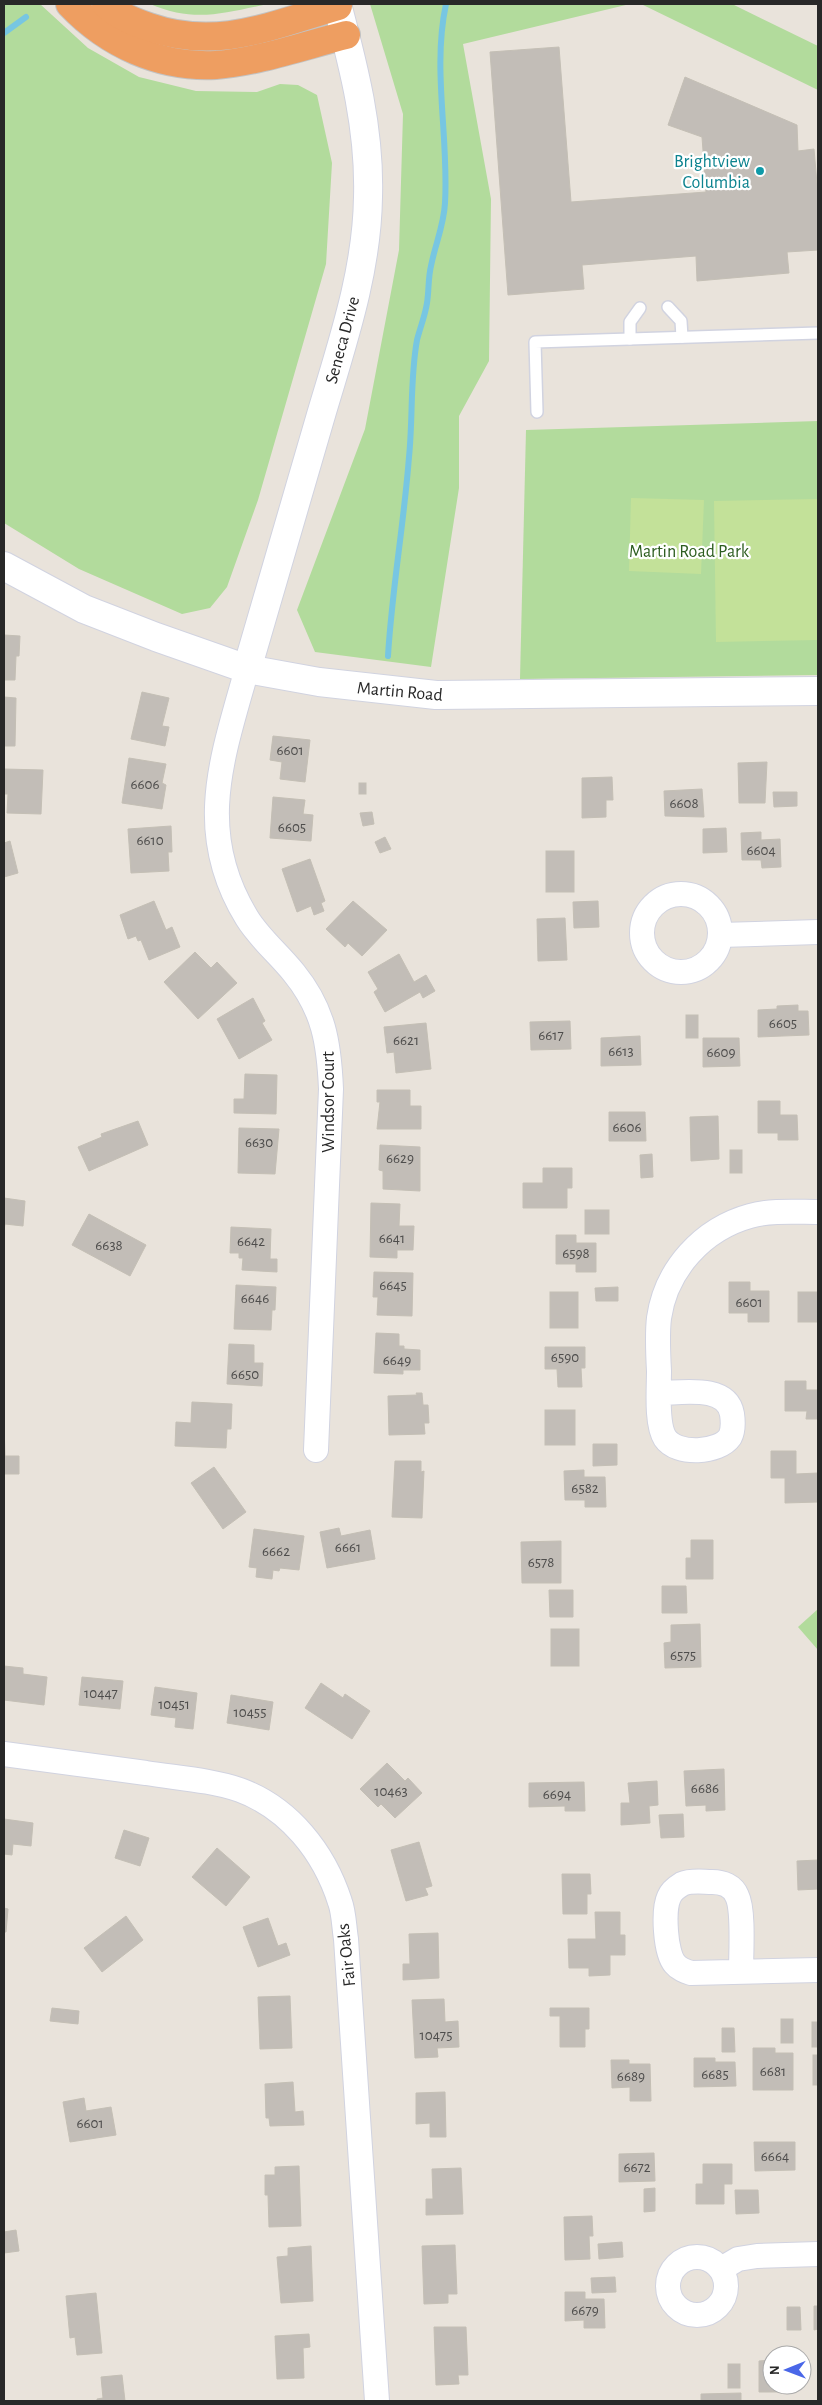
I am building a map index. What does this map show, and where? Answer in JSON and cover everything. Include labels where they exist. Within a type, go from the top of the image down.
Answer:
[{"type":"highway","points":[[70,4],[89,24],[136,51],[164,60],[190,63],[216,65],[346,35]]},
{"type":"highway","points":[[106,4],[128,19],[170,34],[214,38],[243,34],[337,5]]},
{"type":"street","name":"Seneca Drive","points":[[247,669],[344,338],[364,248],[368,198],[367,154],[361,99],[337,5]]},
{"type":"street","name":"Martin Road","points":[[4,566],[84,609],[247,669],[319,682],[436,695],[818,691]]},
{"type":"street","name":"Windsor Court","points":[[247,669],[219,776],[216,816],[219,846],[233,890],[247,918],[263,940],[294,973],[312,999],[324,1025],[330,1053],[331,1098],[316,1450]]},
{"type":"street","points":[[720,935],[818,932]]},
{"type":"street","points":[[659,1393],[659,1317],[665,1293],[676,1271],[690,1252],[707,1237],[751,1216],[818,1212]]},
{"type":"street","name":"Fair Oaks","points":[[4,1754],[196,1780],[239,1790],[270,1805],[293,1822],[314,1849],[330,1876],[340,1903],[346,1939],[377,2401]]},
{"type":"street","points":[[741,1972],[818,1970]]},
{"type":"street","points":[[721,2269],[738,2259],[757,2256],[818,2254]]},
{"type":"lane","points":[[668,307],[681,321],[682,337]]},
{"type":"lane","points":[[630,339],[630,322],[640,308]]},
{"type":"lane","points":[[537,412],[535,342],[818,333]]},
{"type":"green space","points":[[4,4],[40,4],[88,48],[139,77],[196,91],[257,92],[280,84],[298,85],[317,95],[332,163],[326,264],[258,500],[227,587],[210,608],[182,614],[79,569],[4,523]]},
{"type":"green space","points":[[150,4],[268,4],[223,13],[195,15],[166,10]]},
{"type":"green space","points":[[370,4],[630,4],[463,44],[491,199],[489,361],[459,416],[459,488],[431,667],[315,652],[297,610],[365,429],[399,250],[403,114]]},
{"type":"green space","points":[[641,4],[732,4],[818,46],[818,90]]},
{"type":"green space","name":"Martin Road Park","points":[[818,421],[818,675],[520,679],[526,430]]},
{"type":"green space","points":[[631,498],[704,500],[701,574],[629,571]]},
{"type":"green space","points":[[818,499],[818,640],[716,642],[714,501]]},
{"type":"green space","points":[[818,1609],[818,1650],[798,1627]]},
{"type":"building","name":"Brightview Columbia","points":[[559,47],[571,202],[706,192],[702,137],[668,125],[685,77],[797,125],[798,151],[814,149],[818,195],[818,250],[787,252],[789,273],[697,281],[696,256],[582,265],[584,289],[508,295],[490,52]]},
{"type":"building","points":[[4,635],[20,636],[19,656],[16,656],[15,680],[4,680]]},
{"type":"building","points":[[142,692],[169,698],[162,726],[169,727],[165,746],[131,739]]},
{"type":"building","points":[[4,697],[16,698],[15,746],[4,746]]},
{"type":"building","points":[[273,736],[310,740],[305,782],[280,779],[282,762],[270,760]]},
{"type":"building","points":[[129,758],[166,764],[162,783],[166,785],[162,809],[122,803]]},
{"type":"building","points":[[767,762],[765,803],[739,803],[738,763]]},
{"type":"building","points":[[4,769],[43,770],[41,814],[7,813],[8,794],[4,794]]},
{"type":"building","points":[[612,777],[613,800],[606,800],[606,817],[582,818],[582,778]]},
{"type":"building","points":[[359,783],[366,783],[366,794],[359,794]]},
{"type":"building","points":[[702,789],[704,817],[665,816],[664,791]]},
{"type":"building","points":[[773,792],[797,792],[797,806],[774,807]]},
{"type":"building","points":[[273,797],[305,800],[303,814],[313,815],[311,841],[270,838]]},
{"type":"building","points":[[372,812],[374,824],[363,826],[360,813]]},
{"type":"building","points":[[171,826],[172,852],[168,852],[169,871],[131,873],[128,829]]},
{"type":"building","points":[[726,828],[727,852],[703,853],[703,829]]},
{"type":"building","points":[[761,832],[761,840],[780,839],[781,867],[762,868],[761,860],[742,860],[741,833]]},
{"type":"building","points":[[385,837],[391,849],[380,853],[375,842]]},
{"type":"building","points":[[10,841],[18,873],[4,877],[4,843]]},
{"type":"building","points":[[546,851],[574,851],[574,892],[546,892]]},
{"type":"building","points":[[310,859],[325,901],[321,903],[324,911],[314,915],[311,906],[297,912],[282,869]]},
{"type":"building","points":[[154,901],[166,930],[172,927],[180,947],[149,960],[141,940],[138,941],[136,936],[128,939],[120,915]]},
{"type":"building","points":[[353,901],[387,930],[362,956],[348,943],[345,947],[326,929]]},
{"type":"building","points":[[598,901],[599,927],[574,928],[573,902]]},
{"type":"building","points":[[565,918],[567,960],[538,961],[537,919]]},
{"type":"building","points":[[195,952],[211,968],[217,962],[237,983],[198,1019],[164,982]]},
{"type":"building","points":[[399,954],[414,982],[426,975],[435,991],[423,998],[420,992],[385,1012],[374,992],[378,989],[368,972]]},
{"type":"building","points":[[253,998],[265,1021],[262,1023],[272,1040],[239,1059],[217,1019]]},
{"type":"building","points":[[798,1005],[798,1011],[808,1011],[809,1035],[758,1037],[758,1010],[777,1009],[777,1006]]},
{"type":"building","points":[[686,1015],[698,1015],[698,1038],[686,1038]]},
{"type":"building","points":[[570,1021],[571,1049],[531,1050],[530,1022]]},
{"type":"building","points":[[426,1023],[431,1069],[396,1073],[394,1052],[387,1053],[384,1027]]},
{"type":"building","points":[[640,1036],[641,1065],[601,1066],[601,1038]]},
{"type":"building","points":[[703,1038],[739,1038],[740,1066],[703,1067]]},
{"type":"building","points":[[245,1074],[277,1075],[276,1114],[234,1113],[234,1099],[244,1099]]},
{"type":"building","points":[[377,1090],[410,1090],[410,1106],[421,1106],[421,1129],[377,1129],[380,1102],[377,1102]]},
{"type":"building","points":[[758,1101],[780,1101],[780,1115],[797,1115],[798,1140],[778,1140],[778,1133],[758,1133]]},
{"type":"building","points":[[609,1112],[645,1112],[646,1141],[609,1141]]},
{"type":"building","points":[[718,1116],[719,1159],[691,1161],[690,1117]]},
{"type":"building","points":[[138,1121],[148,1145],[89,1171],[78,1147],[102,1137],[101,1134]]},
{"type":"building","points":[[239,1128],[279,1129],[275,1174],[238,1173]]},
{"type":"building","points":[[380,1145],[420,1147],[420,1191],[383,1189],[383,1171],[379,1170]]},
{"type":"building","points":[[730,1150],[742,1150],[742,1173],[730,1173]]},
{"type":"building","points":[[652,1154],[653,1177],[641,1178],[640,1155]]},
{"type":"building","points":[[543,1168],[572,1168],[572,1188],[567,1188],[567,1208],[523,1208],[523,1183],[543,1183]]},
{"type":"building","points":[[4,1198],[25,1201],[23,1226],[5,1224],[4,1230]]},
{"type":"building","points":[[371,1203],[400,1204],[399,1226],[414,1226],[413,1250],[397,1250],[397,1258],[370,1257]]},
{"type":"building","points":[[585,1210],[609,1210],[609,1234],[585,1234]]},
{"type":"building","points":[[89,1214],[146,1245],[130,1276],[72,1245]]},
{"type":"building","points":[[231,1227],[271,1229],[270,1259],[277,1259],[277,1272],[242,1270],[243,1258],[239,1258],[239,1253],[230,1253]]},
{"type":"building","points":[[556,1235],[576,1235],[576,1243],[596,1243],[596,1272],[576,1272],[576,1264],[556,1264]]},
{"type":"building","points":[[374,1272],[413,1273],[412,1316],[377,1315],[378,1297],[373,1297]]},
{"type":"building","points":[[729,1282],[750,1282],[750,1291],[769,1291],[769,1322],[748,1322],[748,1313],[729,1313]]},
{"type":"building","points":[[236,1285],[276,1287],[275,1310],[272,1310],[271,1330],[234,1329]]},
{"type":"building","points":[[618,1287],[618,1301],[596,1301],[595,1288]]},
{"type":"building","points":[[550,1292],[578,1292],[578,1328],[550,1328]]},
{"type":"building","points":[[798,1292],[818,1292],[818,1322],[798,1322]]},
{"type":"building","points":[[376,1333],[399,1334],[399,1346],[404,1346],[404,1349],[420,1350],[420,1370],[403,1370],[403,1374],[374,1373]]},
{"type":"building","points":[[229,1344],[254,1345],[254,1363],[263,1363],[262,1386],[227,1384]]},
{"type":"building","points":[[545,1347],[585,1347],[585,1368],[581,1368],[582,1387],[558,1387],[557,1369],[545,1369]]},
{"type":"building","points":[[785,1381],[806,1381],[806,1390],[818,1390],[818,1419],[806,1419],[807,1411],[785,1411]]},
{"type":"building","points":[[416,1393],[422,1393],[423,1405],[428,1405],[429,1423],[424,1423],[425,1434],[389,1435],[388,1396],[417,1395]]},
{"type":"building","points":[[192,1402],[232,1404],[231,1429],[227,1429],[226,1448],[175,1446],[176,1422],[191,1423]]},
{"type":"building","points":[[545,1410],[575,1410],[575,1445],[545,1445]]},
{"type":"building","points":[[4,1424],[5,1456],[19,1456],[19,1474],[4,1474]]},
{"type":"building","points":[[593,1444],[617,1444],[617,1465],[593,1466]]},
{"type":"building","points":[[771,1451],[796,1451],[796,1474],[818,1473],[818,1502],[785,1503],[785,1478],[771,1478]]},
{"type":"building","points":[[395,1461],[421,1461],[421,1472],[424,1471],[422,1518],[392,1517]]},
{"type":"building","points":[[214,1467],[246,1512],[223,1529],[191,1483]]},
{"type":"building","points":[[584,1470],[584,1477],[605,1477],[606,1507],[585,1507],[585,1500],[565,1500],[564,1471]]},
{"type":"building","points":[[339,1528],[341,1536],[370,1530],[375,1559],[327,1568],[320,1532]]},
{"type":"building","points":[[254,1529],[304,1536],[299,1570],[280,1568],[279,1571],[273,1570],[272,1579],[256,1577],[257,1568],[249,1567]]},
{"type":"building","points":[[691,1540],[713,1540],[713,1579],[686,1579],[686,1558],[691,1558]]},
{"type":"building","points":[[561,1541],[561,1583],[522,1583],[521,1542]]},
{"type":"building","points":[[662,1586],[686,1586],[687,1613],[662,1613]]},
{"type":"building","points":[[549,1590],[573,1590],[573,1617],[550,1617]]},
{"type":"building","points":[[700,1624],[701,1667],[665,1668],[664,1643],[671,1642],[671,1625]]},
{"type":"building","points":[[551,1629],[579,1629],[579,1666],[551,1666]]},
{"type":"building","points":[[4,1666],[23,1668],[23,1674],[47,1677],[44,1705],[4,1700]]},
{"type":"building","points":[[82,1677],[123,1681],[120,1709],[79,1705]]},
{"type":"building","points":[[321,1683],[343,1698],[345,1694],[370,1711],[352,1739],[305,1708]]},
{"type":"building","points":[[155,1687],[197,1693],[193,1729],[175,1727],[176,1718],[151,1715]]},
{"type":"building","points":[[231,1695],[273,1702],[269,1730],[227,1723]]},
{"type":"building","points":[[387,1763],[405,1781],[408,1778],[422,1793],[395,1818],[381,1804],[378,1807],[360,1789]]},
{"type":"building","points":[[724,1769],[725,1810],[706,1811],[706,1805],[686,1806],[684,1771]]},
{"type":"building","points":[[657,1781],[658,1805],[649,1806],[650,1823],[621,1825],[621,1803],[630,1803],[628,1783]]},
{"type":"building","points":[[584,1782],[585,1811],[565,1811],[565,1806],[529,1807],[529,1783]]},
{"type":"building","points":[[683,1814],[684,1837],[661,1838],[659,1815]]},
{"type":"building","points":[[4,1819],[33,1823],[31,1846],[13,1844],[12,1855],[4,1854]]},
{"type":"building","points":[[124,1830],[149,1838],[140,1866],[115,1858]]},
{"type":"building","points":[[419,1842],[432,1886],[425,1888],[428,1895],[406,1901],[391,1850]]},
{"type":"building","points":[[217,1848],[250,1877],[226,1906],[192,1877]]},
{"type":"building","points":[[818,1860],[818,1889],[798,1890],[797,1861]]},
{"type":"building","points":[[562,1874],[590,1874],[591,1894],[587,1894],[587,1914],[563,1914]]},
{"type":"building","points":[[4,1908],[8,1909],[6,1932],[4,1932]]},
{"type":"building","points":[[595,1912],[620,1912],[620,1935],[625,1935],[625,1955],[610,1955],[610,1975],[589,1976],[589,1968],[569,1968],[568,1939],[596,1939]]},
{"type":"building","points":[[126,1916],[143,1940],[102,1972],[84,1948]]},
{"type":"building","points":[[268,1918],[278,1946],[286,1943],[290,1955],[258,1967],[243,1927]]},
{"type":"building","points":[[438,1933],[439,1978],[403,1980],[403,1964],[410,1964],[409,1934]]},
{"type":"building","points":[[290,1996],[292,2048],[260,2049],[258,1997]]},
{"type":"building","points":[[444,1999],[445,2022],[458,2021],[459,2047],[437,2048],[438,2057],[415,2058],[412,2000]]},
{"type":"building","points":[[52,2008],[79,2011],[78,2024],[50,2021]]},
{"type":"building","points":[[550,2008],[589,2008],[589,2029],[585,2029],[585,2047],[560,2047],[560,2016],[550,2016]]},
{"type":"building","points":[[781,2019],[793,2019],[793,2043],[781,2043]]},
{"type":"building","points":[[812,2022],[818,2022],[818,2047],[812,2047]]},
{"type":"building","points":[[722,2028],[734,2028],[735,2052],[722,2052]]},
{"type":"building","points":[[753,2048],[775,2048],[775,2053],[793,2053],[793,2090],[753,2090]]},
{"type":"building","points":[[813,2055],[818,2055],[818,2085],[813,2085]]},
{"type":"building","points":[[694,2058],[715,2058],[715,2062],[735,2062],[736,2086],[694,2087]]},
{"type":"building","points":[[611,2060],[629,2060],[629,2064],[650,2064],[651,2101],[630,2101],[630,2087],[612,2088]]},
{"type":"building","points":[[293,2082],[295,2112],[303,2111],[304,2125],[270,2126],[269,2118],[266,2118],[265,2084]]},
{"type":"building","points":[[445,2092],[446,2137],[430,2137],[430,2123],[416,2124],[416,2093]]},
{"type":"building","points":[[84,2098],[86,2111],[111,2107],[116,2135],[70,2142],[63,2102]]},
{"type":"building","points":[[754,2142],[795,2142],[795,2170],[755,2171]]},
{"type":"building","points":[[654,2153],[655,2181],[619,2182],[619,2154]]},
{"type":"building","points":[[703,2164],[732,2164],[732,2184],[724,2184],[724,2204],[696,2204],[696,2184],[703,2184]]},
{"type":"building","points":[[299,2166],[301,2226],[269,2227],[268,2195],[265,2195],[265,2175],[275,2175],[275,2167]]},
{"type":"building","points":[[461,2168],[463,2214],[426,2215],[426,2199],[433,2199],[432,2169]]},
{"type":"building","points":[[655,2188],[655,2211],[644,2212],[644,2189]]},
{"type":"building","points":[[735,2190],[758,2190],[759,2213],[736,2214]]},
{"type":"building","points":[[592,2216],[593,2236],[589,2236],[590,2259],[565,2260],[564,2217]]},
{"type":"building","points":[[16,2230],[19,2251],[4,2253],[4,2232]]},
{"type":"building","points":[[622,2242],[623,2257],[599,2259],[598,2244]]},
{"type":"building","points":[[455,2245],[457,2294],[448,2294],[448,2303],[424,2304],[422,2246]]},
{"type":"building","points":[[311,2246],[313,2301],[281,2303],[277,2257],[288,2256],[288,2248]]},
{"type":"building","points":[[615,2277],[616,2292],[592,2293],[591,2278]]},
{"type":"building","points":[[565,2292],[585,2292],[585,2299],[604,2299],[605,2328],[584,2328],[584,2320],[565,2321]]},
{"type":"building","points":[[96,2293],[102,2353],[77,2355],[75,2337],[70,2338],[66,2296]]},
{"type":"building","points":[[814,2306],[818,2306],[818,2329],[814,2330]]},
{"type":"building","points":[[787,2307],[800,2307],[801,2330],[787,2330]]},
{"type":"building","points":[[434,2327],[466,2327],[468,2375],[458,2375],[459,2384],[436,2385]]},
{"type":"building","points":[[309,2334],[310,2347],[303,2348],[304,2378],[277,2379],[275,2336]]},
{"type":"building","points":[[759,2361],[762,2361],[762,2392],[759,2392]]},
{"type":"building","points":[[728,2364],[740,2364],[740,2388],[728,2388]]},
{"type":"building","points":[[122,2375],[125,2401],[97,2401],[97,2399],[103,2398],[101,2377]]},
{"type":"building","points":[[741,2393],[741,2401],[701,2401],[701,2394]]},
{"type":"waterway","points":[[388,656],[407,482],[415,354],[427,303],[430,271],[445,203],[446,178],[440,53],[446,4]]},
{"type":"waterway","points":[[4,33],[26,17]]},
{"type":"place","name":"Brightview Columbia","points":[[760,171]]}]
